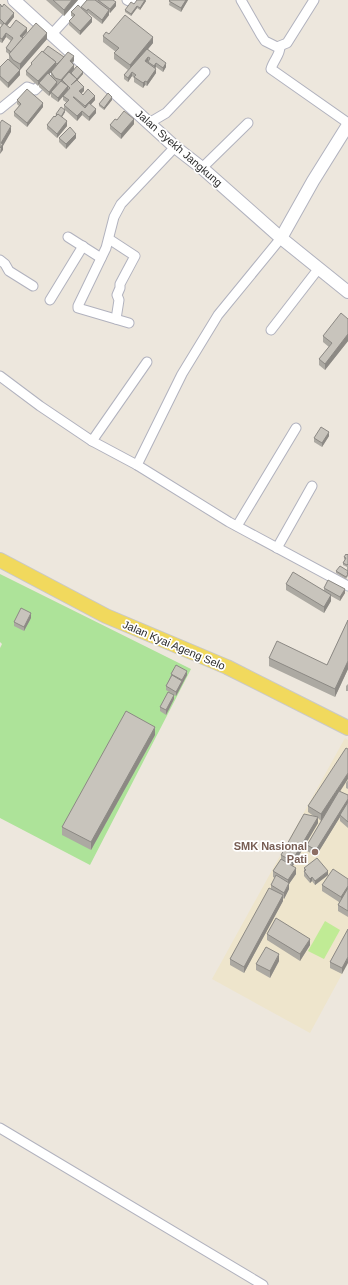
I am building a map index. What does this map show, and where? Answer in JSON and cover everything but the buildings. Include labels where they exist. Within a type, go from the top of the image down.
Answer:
[{"type":"main road","name":"Jalan Syekh Jangkung","points":[[14,0],[175,148],[202,168],[281,238],[348,292]]},
{"type":"main road","points":[[281,238],[313,181],[348,124]]},
{"type":"main road","name":"Jalan Kyai Ageng Selo","points":[[0,560],[106,616],[227,667],[348,728]]},
{"type":"street","points":[[52,34],[84,0]]},
{"type":"street","points":[[127,0],[132,0]]},
{"type":"street","points":[[241,0],[261,35],[266,41],[277,47],[287,44],[314,0]]},
{"type":"street","points":[[280,47],[280,51],[271,69],[348,124]]},
{"type":"street","points":[[0,110],[27,87],[35,90],[72,52]]},
{"type":"street","points":[[149,123],[166,113],[205,72]]},
{"type":"street","points":[[202,168],[248,122]]},
{"type":"street","points":[[129,323],[78,307],[109,239],[114,217],[121,204],[175,148]]},
{"type":"street","points":[[68,237],[101,258]]},
{"type":"street","points":[[138,466],[184,371],[218,315],[281,238]]},
{"type":"street","points":[[109,239],[135,256],[120,284],[117,296],[119,300],[116,319]]},
{"type":"street","points":[[50,300],[83,246]]},
{"type":"street","points":[[0,260],[5,264],[9,271],[33,286]]},
{"type":"street","points":[[271,330],[318,268]]},
{"type":"street","points":[[92,441],[147,362]]},
{"type":"street","points":[[0,376],[30,399],[92,441],[138,466],[229,522],[348,586]]},
{"type":"street","points":[[237,526],[296,428]]},
{"type":"street","points":[[277,548],[312,486]]},
{"type":"street","points":[[0,1128],[263,1285]]},
{"type":"shaded area","name":"SMK Nasional Pati","points":[[345,738],[348,740],[348,963],[310,1033],[212,979]]},
{"type":"green space","points":[[0,574],[191,669],[90,865],[0,818],[0,648],[2,644],[0,642]]},
{"type":"green space","points":[[325,921],[340,930],[324,959],[308,951]]},
{"type":"place","name":"SMK Nasional Pati","points":[[315,852]]}]
